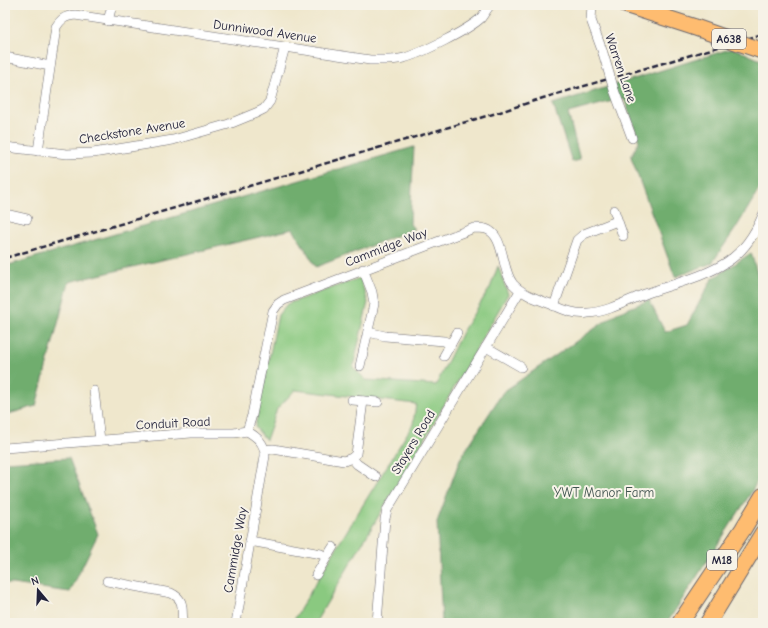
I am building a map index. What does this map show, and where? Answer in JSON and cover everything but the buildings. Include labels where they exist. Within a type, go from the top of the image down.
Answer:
[{"type":"highway","name":"A638","points":[[626,5],[763,51]]},
{"type":"highway","name":"M18","points":[[680,623],[743,529],[763,496]]},
{"type":"highway","name":"M18","points":[[708,623],[763,533]]},
{"type":"street","points":[[108,20],[112,5]]},
{"type":"street","name":"Dunniwood Avenue","points":[[38,151],[56,27],[59,21],[64,17],[75,15],[370,60],[386,61],[405,58],[425,50],[460,31],[481,17],[490,5]]},
{"type":"street","name":"Warren Lane","points":[[592,5],[591,20],[614,90],[632,138]]},
{"type":"street","name":"Checkstone Avenue","points":[[5,147],[67,154],[93,153],[173,140],[229,124],[264,109],[270,101],[285,47]]},
{"type":"street","points":[[5,58],[50,66]]},
{"type":"street","points":[[614,210],[623,236]]},
{"type":"street","points":[[5,214],[27,219]]},
{"type":"street","name":"Cammidge Way","points":[[247,431],[252,415],[273,311],[278,304],[284,300],[474,228],[486,229],[494,235],[499,244],[508,275],[512,283],[520,291],[577,314],[598,312],[687,281],[728,262],[744,248],[758,227],[763,215]]},
{"type":"street","points":[[554,306],[577,240],[584,234],[618,221]]},
{"type":"street","points":[[360,366],[374,304],[372,292],[363,269]]},
{"type":"street","name":"Stayers Road","points":[[376,623],[387,510],[520,291]]},
{"type":"street","points":[[368,332],[385,336],[444,341],[451,344]]},
{"type":"street","points":[[444,356],[457,333]]},
{"type":"street","points":[[486,347],[521,367]]},
{"type":"street","points":[[94,391],[100,440]]},
{"type":"street","points":[[352,400],[378,402]]},
{"type":"street","points":[[247,431],[262,443],[265,450],[273,449],[344,461],[352,458],[356,454],[363,401]]},
{"type":"street","name":"Conduit Road","points":[[5,448],[191,433],[234,433],[247,431]]},
{"type":"street","name":"Cammidge Way","points":[[236,623],[265,450]]},
{"type":"street","points":[[352,458],[357,464],[376,477]]},
{"type":"street","points":[[250,541],[321,554],[326,557]]},
{"type":"street","points":[[316,575],[333,547]]},
{"type":"street","points":[[107,582],[170,593],[176,596],[180,600],[182,606],[183,623]]},
{"type":"green space","points":[[733,48],[763,61],[763,183],[736,228],[712,263],[675,277],[631,157],[639,141],[624,98],[568,113],[580,160],[572,162],[553,104]]},
{"type":"green space","points":[[414,147],[410,224],[414,229],[316,267],[293,229],[69,282],[36,406],[5,415],[5,266]]},
{"type":"green space","name":"YWT Manor Farm","points":[[751,253],[763,292],[763,471],[749,496],[667,623],[442,623],[437,522],[460,459],[503,392],[617,313],[649,300],[665,332],[687,325],[712,279]]},
{"type":"green space","points":[[498,266],[508,294],[428,433],[315,623],[292,623],[413,424],[416,404],[295,390],[277,409],[266,440],[255,427],[278,315],[287,304],[360,278],[368,302],[353,367],[366,380],[436,385],[462,332],[490,288]]},
{"type":"green space","points":[[69,458],[98,534],[70,592],[5,583],[5,462]]},
{"type":"railway","points":[[5,258],[763,34]]}]
